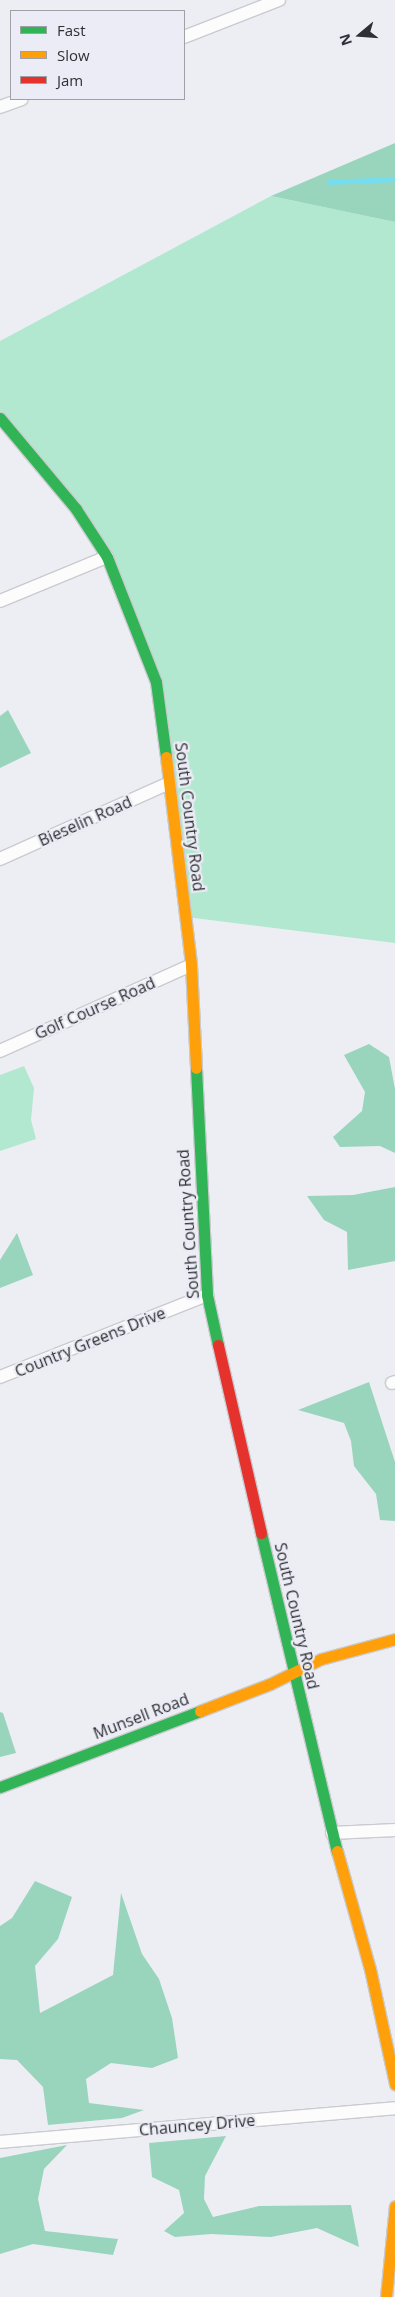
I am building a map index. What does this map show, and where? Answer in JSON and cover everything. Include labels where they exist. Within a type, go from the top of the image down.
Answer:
[{"type":"main road","name":"South Country Road","points":[[0,418],[76,509],[106,557],[156,682],[191,965],[207,1295],[293,1672],[332,1833],[370,1969],[395,2084]]},
{"type":"main road","name":"Munsell Road","points":[[0,1787],[270,1684],[321,1659],[395,1638]]},
{"type":"main road","points":[[386,2297],[395,2206]]},
{"type":"street","points":[[185,37],[279,0]]},
{"type":"street","points":[[0,107],[19,100]]},
{"type":"street","points":[[0,602],[106,557]]},
{"type":"street","name":"Bieselin Road","points":[[0,859],[169,783]]},
{"type":"street","name":"Golf Course Road","points":[[0,1051],[191,965]]},
{"type":"street","name":"Country Greens Drive","points":[[0,1377],[207,1295]]},
{"type":"street","points":[[332,1833],[395,1830]]},
{"type":"street","name":"Chauncey Drive","points":[[0,2142],[395,2108]]},
{"type":"green space","points":[[395,143],[395,222],[271,196]]},
{"type":"green space","points":[[271,196],[395,222],[395,943],[186,917],[156,682],[107,557],[0,426],[0,341]]},
{"type":"green space","points":[[8,710],[31,753],[0,768],[0,716]]},
{"type":"green space","points":[[369,1044],[389,1057],[395,1089],[395,1153],[380,1146],[340,1147],[333,1137],[362,1111],[365,1092],[344,1055]]},
{"type":"green space","points":[[24,1066],[34,1088],[31,1120],[36,1139],[0,1151],[0,1075]]},
{"type":"green space","points":[[395,1187],[395,1261],[348,1270],[347,1232],[324,1220],[307,1196],[353,1195]]},
{"type":"green space","points":[[17,1233],[33,1275],[0,1288],[0,1260]]},
{"type":"green space","points":[[369,1382],[395,1462],[395,1521],[380,1520],[376,1494],[354,1466],[351,1441],[344,1423],[298,1410]]},
{"type":"green space","points":[[0,1712],[3,1713],[16,1753],[0,1757]]},
{"type":"green space","points":[[35,1881],[72,1897],[58,1939],[35,1966],[40,2013],[113,1975],[121,1893],[142,1954],[159,1979],[172,2018],[178,2058],[152,2068],[111,2063],[86,2079],[89,2103],[144,2110],[122,2118],[48,2125],[43,2087],[17,2060],[0,2059],[0,1926],[12,1918]]},
{"type":"green space","points":[[226,2136],[205,2176],[204,2199],[213,2217],[259,2206],[351,2205],[359,2247],[317,2228],[271,2237],[211,2234],[175,2237],[164,2231],[184,2213],[179,2190],[152,2177],[149,2143]]},
{"type":"green space","points":[[67,2145],[44,2169],[38,2199],[45,2231],[118,2239],[113,2255],[33,2244],[0,2254],[0,2158]]},
{"type":"waterway","points":[[329,182],[395,179]]},
{"type":"traffic: fast","points":[[0,418],[76,509],[107,557],[156,682],[166,757]]},
{"type":"traffic: fast","points":[[196,1068],[207,1295],[218,1345]]},
{"type":"traffic: fast","points":[[261,1533],[337,1851]]},
{"type":"traffic: fast","points":[[0,1787],[200,1711]]},
{"type":"traffic: slow","points":[[166,757],[191,965],[196,1068]]},
{"type":"traffic: slow","points":[[200,1711],[270,1684],[321,1659],[395,1639]]},
{"type":"traffic: slow","points":[[337,1851],[370,1969],[395,2084]]},
{"type":"traffic: slow","points":[[386,2297],[395,2206]]},
{"type":"traffic: jam","points":[[218,1345],[261,1533]]}]
